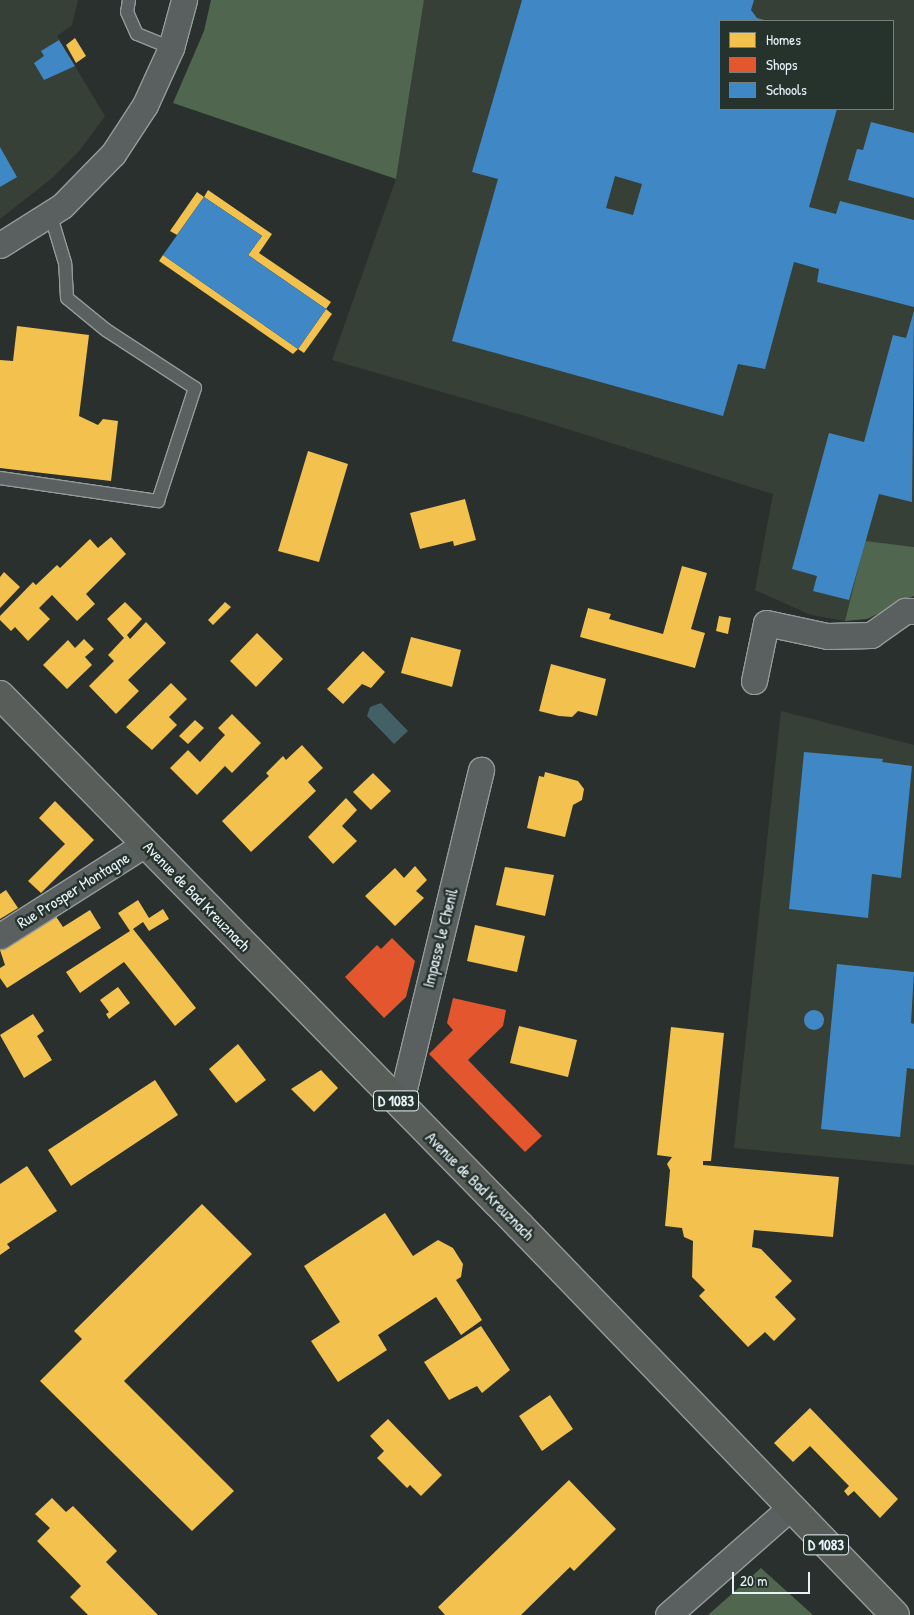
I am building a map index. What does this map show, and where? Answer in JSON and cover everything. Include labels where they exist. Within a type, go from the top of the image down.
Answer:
[{"type":"main road","name":"Avenue de Bad Kreuznach","points":[[0,695],[895,1615]]},
{"type":"street","points":[[0,245],[62,206],[113,154],[144,105],[171,48],[184,0]]},
{"type":"street","points":[[754,681],[766,623],[827,636],[872,635],[905,611],[914,611]]},
{"type":"street","name":"Impasse le Chenil","points":[[400,1105],[481,770]]},
{"type":"street","name":"Rue Prosper Montagne","points":[[0,936],[145,844]]},
{"type":"street","points":[[668,1615],[790,1508]]},
{"type":"lane","points":[[129,0],[127,12],[137,34],[171,48]]},
{"type":"lane","points":[[0,478],[158,501],[195,388],[106,330],[67,298],[65,263],[50,214]]},
{"type":"shaded area","points":[[0,0],[78,0],[72,25],[57,36],[105,116],[80,150],[51,179],[0,219]]},
{"type":"shaded area","points":[[424,0],[914,0],[914,547],[866,542],[845,621],[811,615],[755,590],[773,494],[542,421],[332,360],[396,179]]},
{"type":"shaded area","points":[[781,711],[914,745],[914,1165],[734,1148]]},
{"type":"green space","points":[[211,0],[424,0],[396,179],[173,103],[204,31]]},
{"type":"green space","points":[[865,541],[914,547],[914,596],[867,619],[845,621]]},
{"type":"green space","points":[[761,1568],[813,1615],[708,1615]]},
{"type":"water","points":[[381,703],[408,731],[394,744],[367,716],[370,707]]},
{"type":"building: Homes","points":[[75,38],[86,56],[76,63],[66,45]]},
{"type":"building: Homes","points":[[208,190],[272,234],[259,253],[331,302],[326,309],[248,255],[262,236],[204,197]]},
{"type":"building: Homes","points":[[197,192],[204,197],[177,235],[170,231]]},
{"type":"building: Homes","points":[[163,255],[298,349],[293,354],[159,261]]},
{"type":"building: Homes","points":[[326,309],[332,314],[304,353],[298,349]]},
{"type":"building: Homes","points":[[17,326],[89,335],[79,416],[98,425],[103,419],[118,421],[111,481],[0,468],[0,360],[13,361]]},
{"type":"building: Homes","points":[[308,451],[348,464],[319,562],[278,551]]},
{"type":"building: Homes","points":[[465,499],[476,540],[454,546],[453,541],[420,549],[410,513]]},
{"type":"building: Homes","points":[[111,537],[126,554],[86,594],[95,604],[77,621],[52,595],[39,608],[50,619],[28,641],[15,627],[11,631],[0,620],[0,616],[33,582],[36,585],[57,565],[60,568],[90,539],[98,548]]},
{"type":"building: Homes","points":[[682,566],[707,573],[691,629],[705,633],[695,668],[580,637],[588,608],[611,614],[609,619],[663,634]]},
{"type":"building: Homes","points":[[4,572],[20,587],[0,608],[0,577]]},
{"type":"building: Homes","points":[[125,602],[142,619],[127,635],[130,639],[146,622],[166,643],[128,680],[139,691],[116,714],[89,686],[114,661],[108,655],[124,638],[107,619]]},
{"type":"building: Homes","points":[[225,602],[231,607],[213,625],[208,620]]},
{"type":"building: Homes","points":[[719,616],[731,618],[728,634],[716,631]]},
{"type":"building: Homes","points":[[257,633],[283,659],[256,687],[230,661]]},
{"type":"building: Homes","points":[[411,637],[461,650],[452,687],[401,673]]},
{"type":"building: Homes","points":[[84,639],[94,649],[85,657],[92,665],[67,689],[43,665],[68,640],[75,648]]},
{"type":"building: Homes","points":[[363,651],[385,672],[371,688],[362,684],[343,704],[327,689]]},
{"type":"building: Homes","points":[[551,664],[606,679],[597,716],[578,711],[572,717],[539,711]]},
{"type":"building: Homes","points":[[171,683],[187,699],[169,717],[177,725],[152,750],[126,727]]},
{"type":"building: Homes","points":[[232,714],[261,743],[232,773],[225,766],[197,795],[170,768],[188,750],[200,762],[225,735],[218,728]]},
{"type":"building: Homes","points":[[195,720],[204,728],[188,744],[179,736]]},
{"type":"building: Homes","points":[[302,745],[323,768],[308,782],[316,791],[251,852],[222,821],[269,776],[266,773],[283,756],[286,760]]},
{"type":"building: Homes","points":[[545,772],[578,781],[584,789],[582,800],[573,805],[565,837],[527,828],[539,776],[544,777]]},
{"type":"building: Homes","points":[[373,773],[391,791],[371,810],[353,792]]},
{"type":"building: Homes","points":[[346,798],[357,810],[342,826],[357,841],[333,864],[308,837]]},
{"type":"building: Homes","points":[[55,801],[94,840],[41,893],[28,881],[65,844],[39,818]]},
{"type":"building: Homes","points":[[415,866],[427,880],[416,891],[424,898],[395,926],[365,896],[395,868],[404,878]]},
{"type":"building: Homes","points":[[505,867],[554,875],[545,916],[496,905]]},
{"type":"building: Homes","points":[[6,890],[18,908],[0,919],[0,894]]},
{"type":"building: Homes","points":[[138,900],[149,918],[163,909],[169,919],[149,931],[143,922],[133,929],[196,1008],[175,1026],[124,962],[80,993],[66,972],[130,931],[118,913]]},
{"type":"building: Homes","points":[[90,910],[101,928],[7,988],[0,978],[0,968],[5,965],[0,950],[55,915],[63,927]]},
{"type":"building: Homes","points":[[475,925],[525,936],[517,972],[467,961]]},
{"type":"building: Homes","points":[[118,987],[130,1003],[109,1019],[106,1014],[109,1012],[100,1000]]},
{"type":"building: Homes","points":[[33,1014],[44,1031],[37,1036],[52,1060],[24,1078],[0,1035]]},
{"type":"building: Homes","points":[[519,1026],[577,1040],[568,1077],[510,1063]]},
{"type":"building: Homes","points":[[671,1027],[724,1033],[711,1161],[703,1161],[703,1165],[839,1177],[833,1237],[754,1230],[752,1247],[761,1249],[792,1281],[775,1297],[796,1319],[774,1341],[765,1332],[748,1347],[699,1296],[705,1290],[692,1277],[693,1241],[684,1237],[682,1228],[665,1226],[670,1170],[667,1164],[672,1157],[657,1155]]},
{"type":"building: Homes","points":[[238,1044],[266,1080],[236,1103],[209,1069]]},
{"type":"building: Homes","points":[[321,1070],[338,1088],[314,1112],[291,1089]]},
{"type":"building: Homes","points":[[155,1080],[178,1115],[71,1186],[48,1150]]},
{"type":"building: Homes","points":[[27,1166],[57,1211],[7,1244],[10,1248],[0,1255],[0,1184]]},
{"type":"building: Homes","points":[[202,1204],[252,1254],[124,1381],[234,1491],[192,1531],[40,1381],[82,1339],[74,1331]]},
{"type":"building: Homes","points":[[385,1213],[413,1256],[438,1240],[453,1248],[463,1264],[461,1277],[456,1280],[482,1320],[461,1335],[436,1297],[378,1335],[387,1350],[338,1382],[311,1341],[340,1322],[304,1266]]},
{"type":"building: Homes","points":[[481,1326],[510,1370],[482,1393],[477,1386],[449,1400],[424,1362]]},
{"type":"building: Homes","points":[[550,1395],[573,1429],[542,1451],[519,1416]]},
{"type":"building: Homes","points":[[810,1408],[898,1499],[880,1518],[854,1491],[848,1496],[844,1491],[849,1486],[810,1446],[793,1462],[774,1443]]},
{"type":"building: Homes","points":[[388,1419],[442,1475],[421,1496],[410,1485],[407,1488],[377,1458],[384,1451],[370,1436]]},
{"type":"building: Homes","points":[[569,1480],[616,1529],[574,1571],[570,1567],[521,1615],[445,1615],[438,1607]]},
{"type":"building: Homes","points":[[52,1498],[66,1512],[73,1506],[117,1551],[106,1562],[158,1615],[88,1615],[70,1597],[81,1586],[37,1541],[50,1528],[35,1514]]},
{"type":"building: Shops","points":[[392,938],[415,961],[406,997],[384,1018],[345,977],[377,945],[381,949]]},
{"type":"building: Shops","points":[[453,998],[506,1010],[503,1026],[468,1060],[542,1136],[525,1152],[429,1054],[453,1030],[447,1023]]},
{"type":"building: Schools","points":[[522,0],[754,0],[751,10],[757,18],[764,20],[719,20],[719,110],[837,110],[809,207],[836,214],[840,201],[914,220],[914,307],[817,282],[819,269],[794,262],[765,369],[738,364],[723,416],[452,341],[498,179],[472,172]],"holes":[[[615,176],[642,184],[633,215],[606,208]]]},
{"type":"building: Schools","points":[[59,40],[75,66],[44,80],[34,63],[44,56],[41,51]]},
{"type":"building: Schools","points":[[871,122],[914,133],[914,198],[848,180],[857,149],[863,150]]},
{"type":"building: Schools","points":[[0,147],[17,177],[0,187]]},
{"type":"building: Schools","points":[[204,197],[262,236],[248,255],[326,309],[298,349],[163,255]]},
{"type":"building: Schools","points":[[914,311],[912,502],[879,494],[849,600],[813,591],[817,576],[792,569],[829,433],[864,442],[893,335],[906,338]]},
{"type":"building: Schools","points":[[804,752],[883,759],[882,762],[912,766],[901,878],[872,874],[868,918],[789,909]]},
{"type":"building: Schools","points":[[837,964],[914,972],[911,1023],[914,1024],[914,1069],[907,1068],[900,1137],[821,1129]]},
{"type":"building: Schools","points":[[814,1010],[821,1013],[824,1020],[821,1027],[814,1030],[807,1027],[804,1020],[807,1013]]}]
